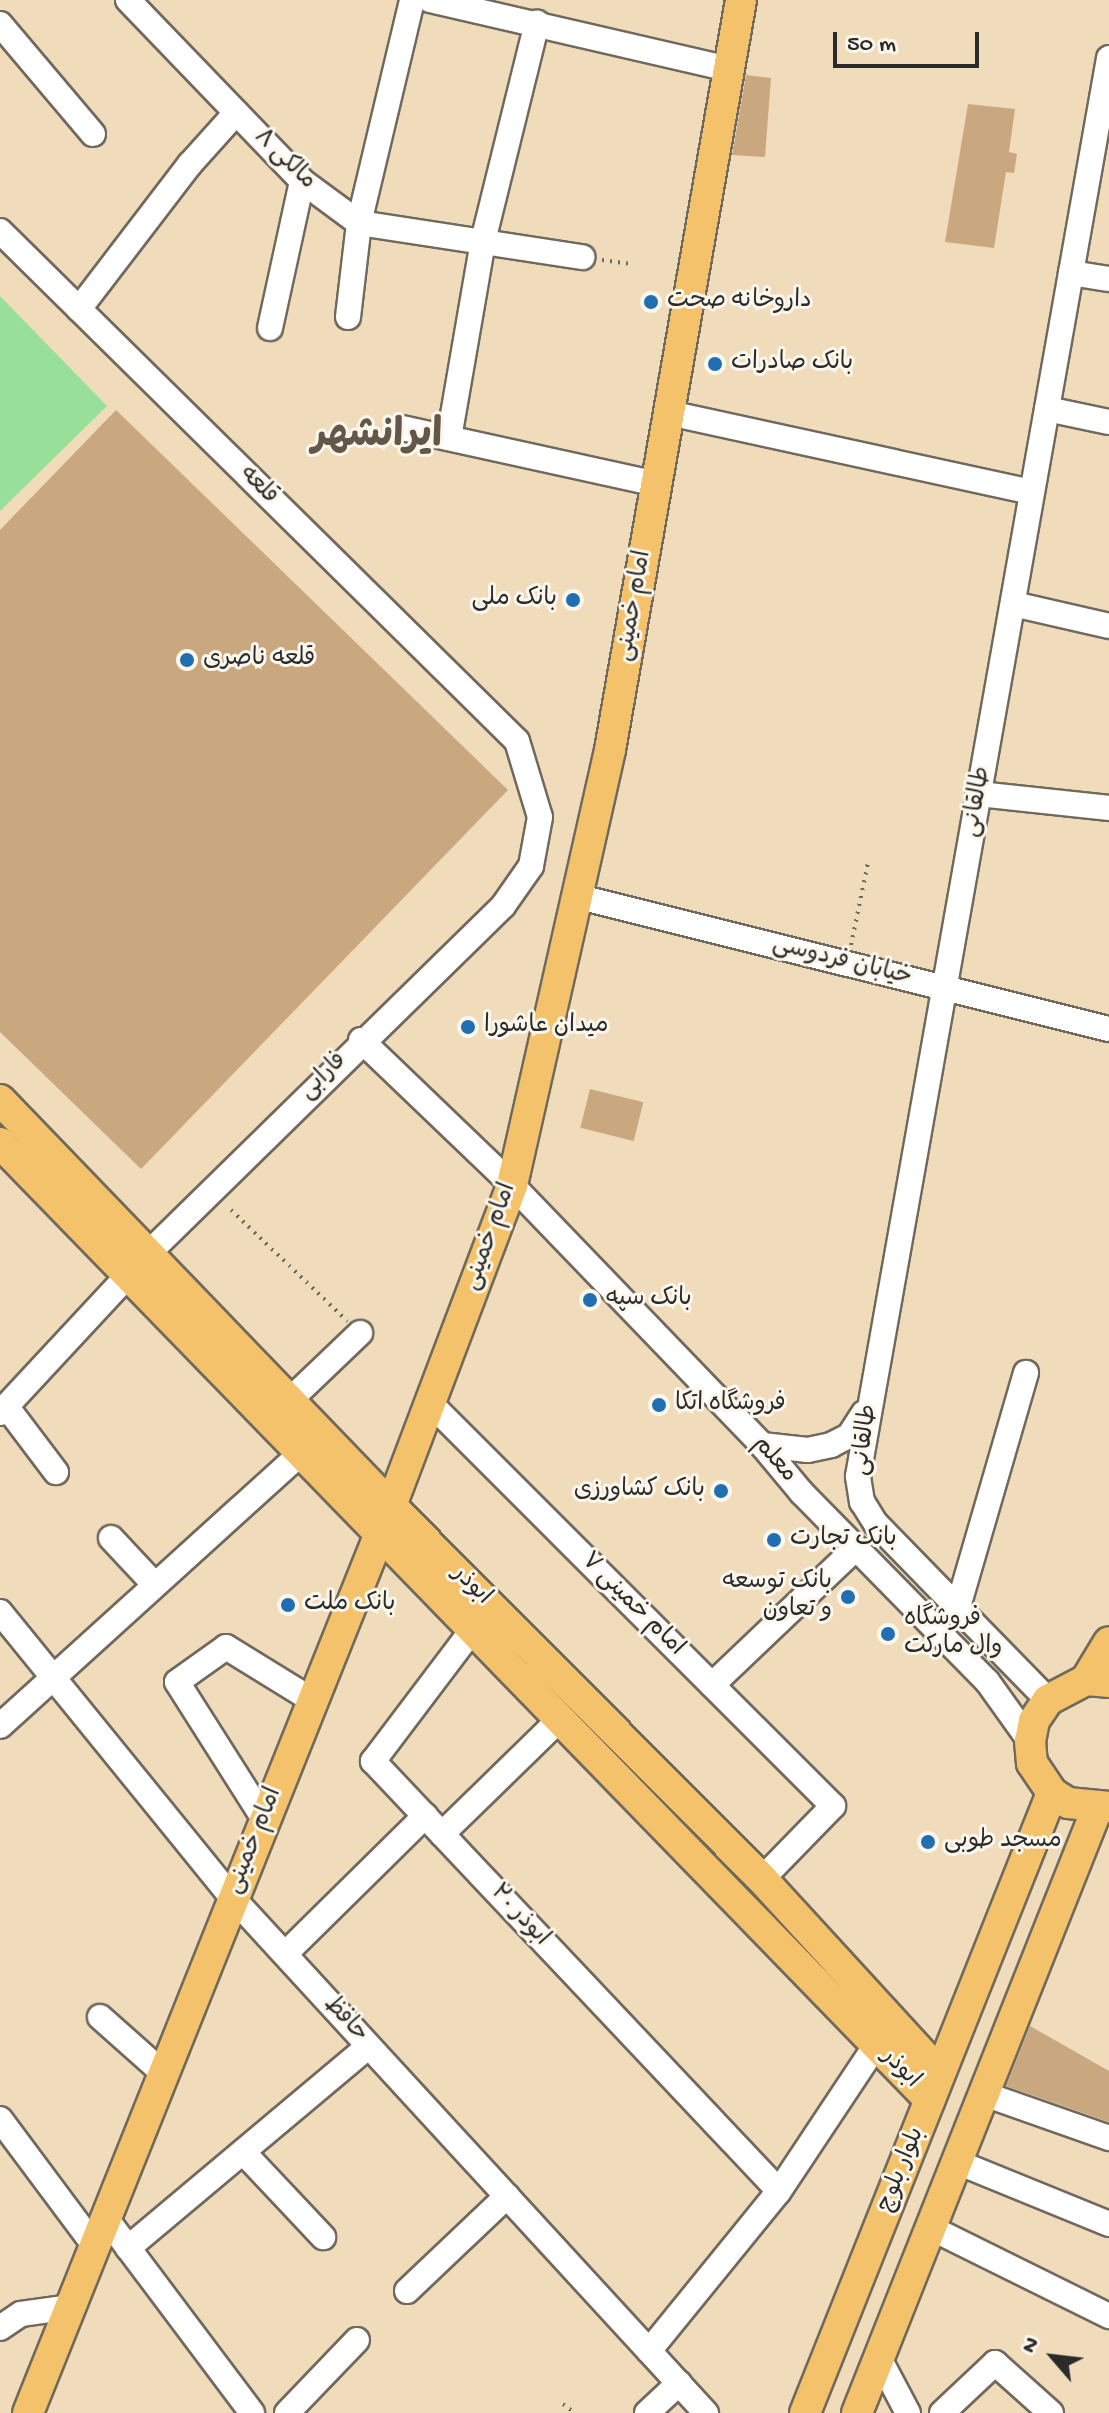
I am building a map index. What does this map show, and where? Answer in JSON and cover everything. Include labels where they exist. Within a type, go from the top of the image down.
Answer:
[{"type":"main road","name":"امام خمینی","points":[[28,2413],[232,1897],[380,1535],[512,1185],[610,750],[741,0]]},
{"type":"main road","name":"ابوذر","points":[[0,1100],[301,1453],[876,2045],[935,2086]]},
{"type":"main road","name":"ابوذر","points":[[0,1143],[140,1262],[290,1400],[391,1506],[762,1879],[935,2086]]},
{"type":"main road","points":[[1103,1808],[1068,1803],[1052,1793],[1032,1763],[1030,1741],[1048,1700],[1097,1681],[1109,1642]]},
{"type":"main road","name":"بلوار بلوچ","points":[[805,2413],[1052,1793]]},
{"type":"main road","name":"بلوار بلوچ","points":[[857,2413],[984,2094],[1103,1808]]},
{"type":"street","name":"مالکی ۸","points":[[128,0],[302,181],[359,223],[582,257]]},
{"type":"street","points":[[348,317],[359,223],[412,0]]},
{"type":"street","points":[[430,0],[729,69]]},
{"type":"street","points":[[449,438],[483,241],[537,23]]},
{"type":"street","points":[[0,24],[93,134]]},
{"type":"street","name":"طالقانی","points":[[958,1607],[889,1538],[862,1502],[858,1476],[1109,58]]},
{"type":"street","points":[[79,309],[162,198],[236,113]]},
{"type":"street","points":[[270,328],[302,181]]},
{"type":"street","name":"قلعه","points":[[0,231],[517,741]]},
{"type":"street","points":[[1071,273],[1109,279]]},
{"type":"street","points":[[1047,409],[1109,422]]},
{"type":"street","points":[[669,413],[1032,492]]},
{"type":"street","points":[[402,428],[656,484]]},
{"type":"street","points":[[1013,604],[1109,626]]},
{"type":"street","name":"فارابی","points":[[3,1410],[140,1262],[361,1040],[503,906],[531,866],[539,840],[540,817],[517,741]]},
{"type":"street","points":[[979,794],[1109,808]]},
{"type":"street","name":"خیابان فردوسی","points":[[575,896],[1109,1029]]},
{"type":"street","name":"معلم","points":[[361,1040],[512,1185],[762,1445],[856,1548],[987,1681],[1030,1741]]},
{"type":"street","points":[[290,1400],[360,1333]]},
{"type":"street","points":[[1026,1373],[958,1607],[1048,1700]]},
{"type":"street","name":"امام خمینی ۷","points":[[430,1403],[833,1806],[762,1879]]},
{"type":"street","points":[[762,1445],[808,1450],[831,1445],[849,1436],[870,1404]]},
{"type":"street","points":[[3,1410],[56,1472]]},
{"type":"street","points":[[0,1726],[301,1453]]},
{"type":"street","points":[[111,1538],[154,1584]]},
{"type":"street","points":[[712,1685],[856,1548]]},
{"type":"street","name":"حافظ","points":[[0,1612],[232,1897],[706,2413]]},
{"type":"street","name":"ابوذر ۲۰","points":[[473,1629],[373,1761],[779,2191]]},
{"type":"street","points":[[264,1819],[177,1682],[226,1647],[312,1700]]},
{"type":"street","points":[[285,1954],[561,1718]]},
{"type":"street","points":[[100,2017],[163,2073]]},
{"type":"street","points":[[649,2351],[779,2191],[876,2045]]},
{"type":"street","points":[[128,2248],[369,2046]]},
{"type":"street","points":[[984,2094],[1109,2138]]},
{"type":"street","points":[[0,2119],[94,2245]]},
{"type":"street","points":[[243,2152],[323,2237]]},
{"type":"street","points":[[957,2162],[1109,2224]]},
{"type":"street","points":[[407,2291],[507,2196]]},
{"type":"street","points":[[105,2217],[249,2412]]},
{"type":"street","points":[[931,2228],[1109,2316]]},
{"type":"street","points":[[0,2328],[21,2314],[70,2307]]},
{"type":"street","points":[[287,2413],[357,2340]]},
{"type":"street","points":[[879,2358],[908,2413]]},
{"type":"street","points":[[942,2413],[995,2363],[1051,2413]]},
{"type":"street","points":[[647,2413],[679,2383]]},
{"type":"path","points":[[582,257],[631,264]]},
{"type":"path","points":[[847,963],[868,863]]},
{"type":"path","points":[[231,1210],[360,1333]]},
{"type":"path","points":[[563,2404],[575,2413]]},
{"type":"green space","points":[[0,296],[107,406],[0,511]]},
{"type":"building","points":[[746,75],[771,78],[765,157],[732,155]]},
{"type":"building","points":[[968,104],[1015,109],[1009,152],[1017,154],[1014,173],[1006,172],[994,248],[945,242]]},
{"type":"building","name":"قلعه ناصری","points":[[116,410],[508,790],[141,1169],[0,1032],[0,530]]},
{"type":"building","points":[[590,1089],[643,1102],[634,1141],[580,1128]]},
{"type":"building","points":[[1030,2026],[1109,2071],[1109,2122],[1006,2086]]},
{"type":"place","name":"داروخانه صحت","points":[[651,302]]},
{"type":"place","name":"بانک صادرات","points":[[715,364]]},
{"type":"place","name":"بانک ملی","points":[[573,600]]},
{"type":"place","name":"قلعه ناصری","points":[[187,660]]},
{"type":"place","name":"میدان عاشورا","points":[[468,1027]]},
{"type":"place","name":"بانک سپه","points":[[590,1300]]},
{"type":"place","name":"فروشگاه اتکا","points":[[659,1405]]},
{"type":"place","name":"بانک کشاورزی","points":[[721,1491]]},
{"type":"place","name":"بانک تجارت","points":[[774,1540]]},
{"type":"place","name":"بانک توسعه و تعاون","points":[[848,1597]]},
{"type":"place","name":"بانک ملت","points":[[288,1605]]},
{"type":"place","name":"فروشگاه وال مارکت","points":[[888,1634]]},
{"type":"place","name":"مسجد طوبی","points":[[928,1842]]},
{"type":"district","name":"ایرانشهر","points":[[377,438]]}]
